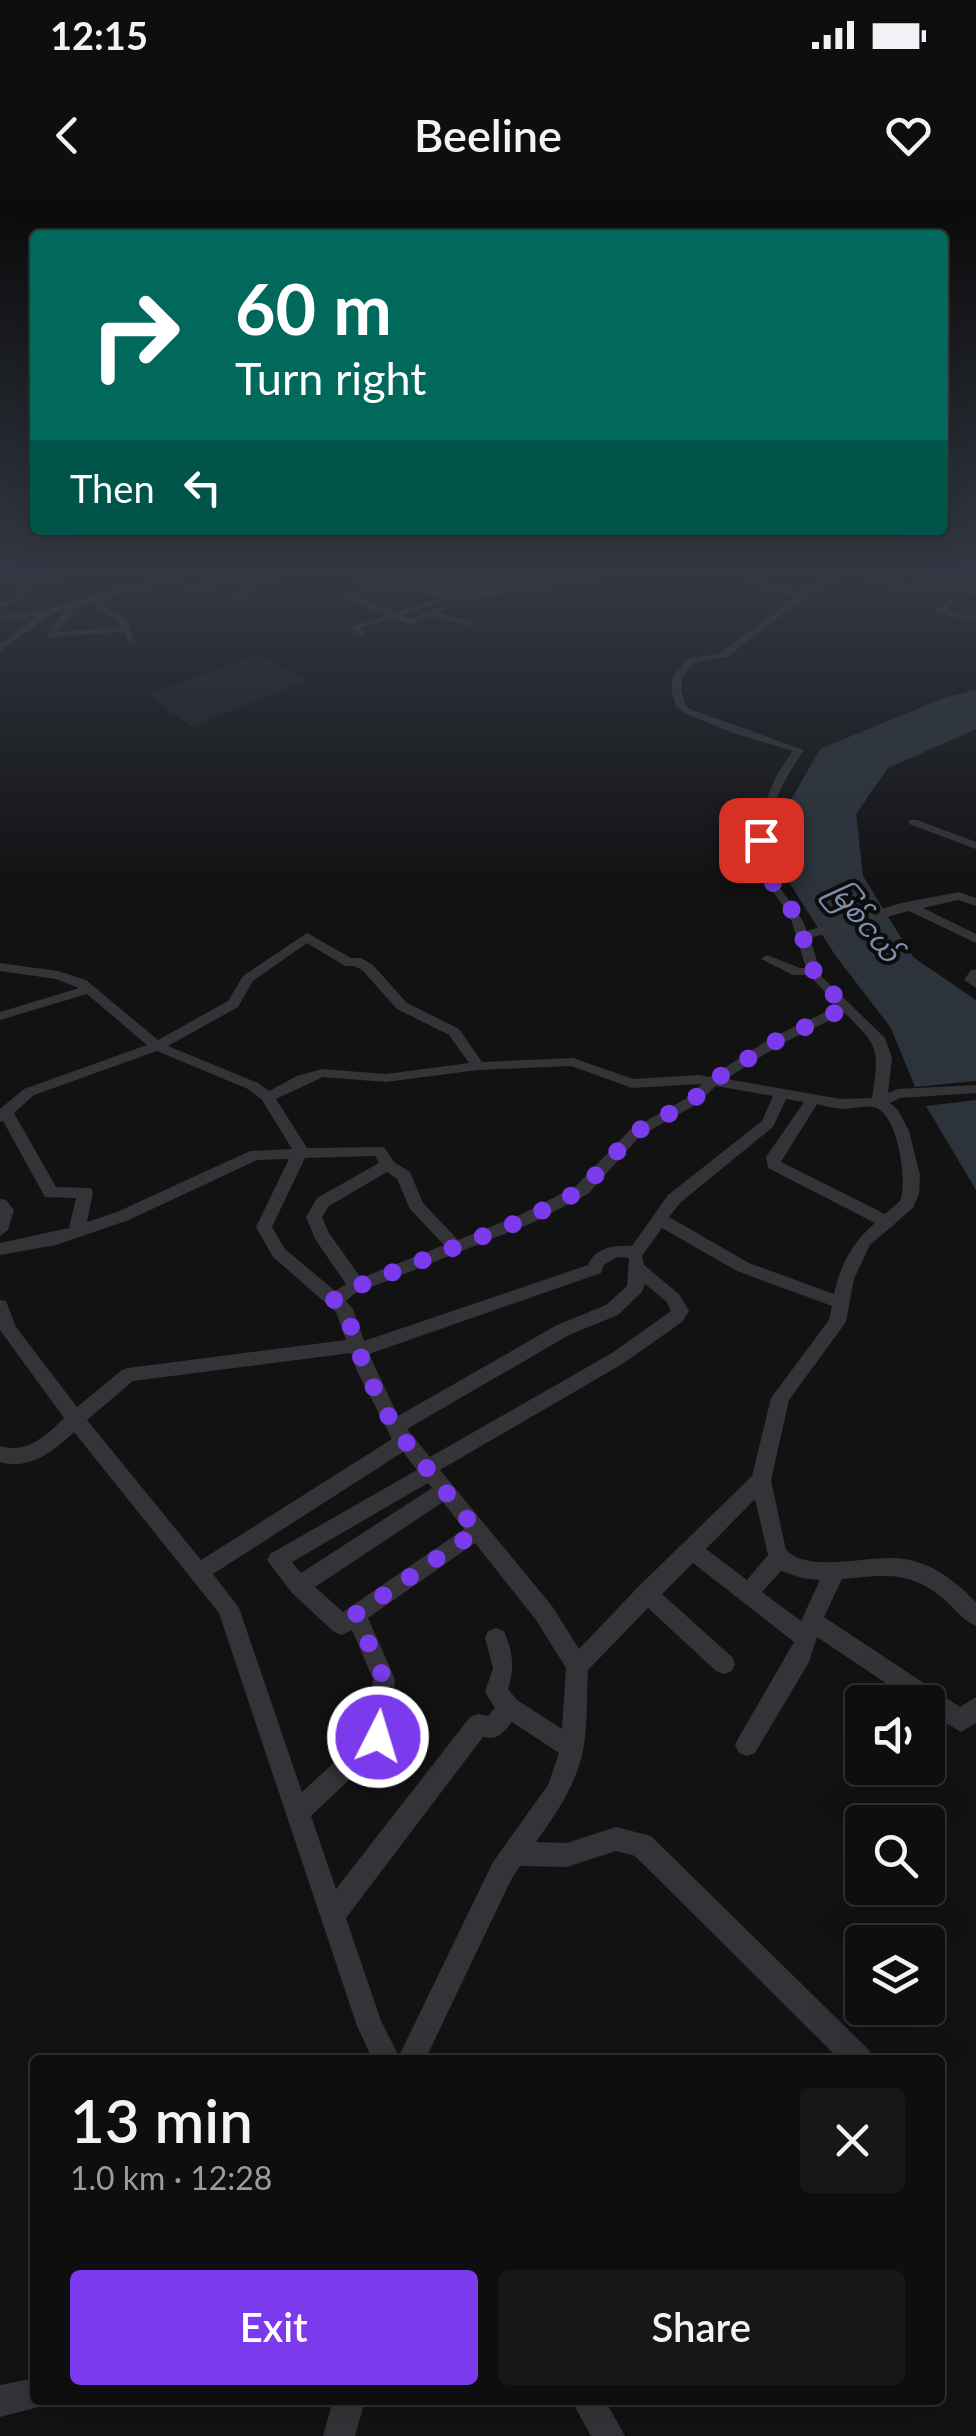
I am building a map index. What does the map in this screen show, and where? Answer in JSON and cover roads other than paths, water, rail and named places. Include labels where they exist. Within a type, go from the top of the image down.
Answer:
[{"type":"street","points":[[678,677],[676,689],[687,711],[800,750],[782,774],[760,837],[764,870],[809,935],[814,971],[822,986],[866,1024],[882,1046],[885,1058],[879,1102]]},
{"type":"street","points":[[913,822],[976,846]]},
{"type":"street","points":[[809,935],[959,896],[976,902]]},
{"type":"street","points":[[906,907],[976,939]]},
{"type":"street","points":[[77,1231],[85,1192],[51,1193],[3,1115],[30,1092],[157,1046],[233,1004],[248,979],[307,937],[350,963],[356,961],[368,968],[402,1006],[454,1032],[478,1066]]},
{"type":"street","points":[[768,959],[798,972],[814,971]]},
{"type":"street","points":[[0,967],[58,975],[90,990],[157,1046],[252,1086],[268,1096],[302,1151]]},
{"type":"street","points":[[976,973],[971,980],[976,984]]},
{"type":"street","points":[[0,1016],[90,990]]},
{"type":"street","points":[[334,1300],[358,1286],[456,1248],[582,1190],[634,1133],[692,1101],[714,1080],[776,1041],[847,1007]]},
{"type":"street","points":[[268,1096],[322,1073],[386,1078],[478,1066],[573,1062],[632,1084],[714,1080],[812,1101],[879,1102],[898,1094],[976,1089]]},
{"type":"street","points":[[201,1571],[399,1434],[563,1330],[612,1310],[636,1288],[636,1260],[674,1198],[768,1124],[780,1094]]},
{"type":"street","points":[[812,1101],[773,1164],[884,1221]]},
{"type":"street","points":[[879,1102],[897,1120],[912,1175],[907,1204],[884,1221],[856,1255],[829,1335],[780,1398],[761,1480],[780,1557],[794,1569],[884,1564],[908,1568],[938,1580],[976,1616]]},
{"type":"street","points":[[0,1249],[77,1231],[138,1210],[244,1159],[302,1151],[323,1155],[380,1150],[387,1165],[401,1172],[416,1206],[456,1248]]},
{"type":"street","points":[[302,1151],[264,1227],[279,1254],[347,1315],[358,1348],[399,1434],[544,1612],[577,1666],[572,1748],[556,1793],[513,1854],[414,2055]]},
{"type":"street","points":[[358,1286],[321,1235],[314,1218],[322,1202],[387,1165]]},
{"type":"street","points":[[0,1204],[6,1210],[0,1230]]},
{"type":"street","points":[[661,1220],[743,1267],[842,1303]]},
{"type":"street","points":[[0,1454],[12,1460],[27,1456],[128,1376],[358,1348],[586,1273],[614,1251],[636,1260],[673,1298],[680,1311],[676,1317],[618,1358],[277,1560],[298,1586],[342,1625],[477,1531]]},
{"type":"street","points":[[0,1306],[8,1329],[75,1419],[201,1571],[232,1619],[370,2026],[385,2055]]},
{"type":"street","points":[[577,1666],[761,1480]]},
{"type":"street","points":[[298,1586],[444,1491]]},
{"type":"street","points":[[690,1549],[748,1593],[960,1721],[976,1708]]},
{"type":"street","points":[[748,1593],[780,1557]]},
{"type":"street","points":[[747,1746],[802,1655],[836,1569]]},
{"type":"street","points":[[646,1593],[724,1664]]},
{"type":"street","points":[[298,1812],[378,1737],[384,1679],[356,1614]]},
{"type":"street","points":[[496,1638],[504,1668],[496,1692],[510,1708],[572,1748]]},
{"type":"street","points":[[332,1915],[478,1725],[493,1728],[510,1708]]},
{"type":"street","points":[[513,1854],[567,1855],[616,1839],[642,1845],[854,2055]]},
{"type":"street","points":[[0,2401],[30,2395]]},
{"type":"street","points":[[339,2436],[347,2405]]},
{"type":"street","points":[[590,2405],[609,2436]]},
{"type":"water","name":"မြစ်ငယ်","points":[[976,690],[976,729],[888,768],[856,814],[863,876],[913,957],[976,1000],[976,1081],[915,1087],[891,1028],[835,955],[782,871],[781,817],[820,749],[946,697]]},
{"type":"water","points":[[976,1100],[976,1190],[926,1106]]}]
